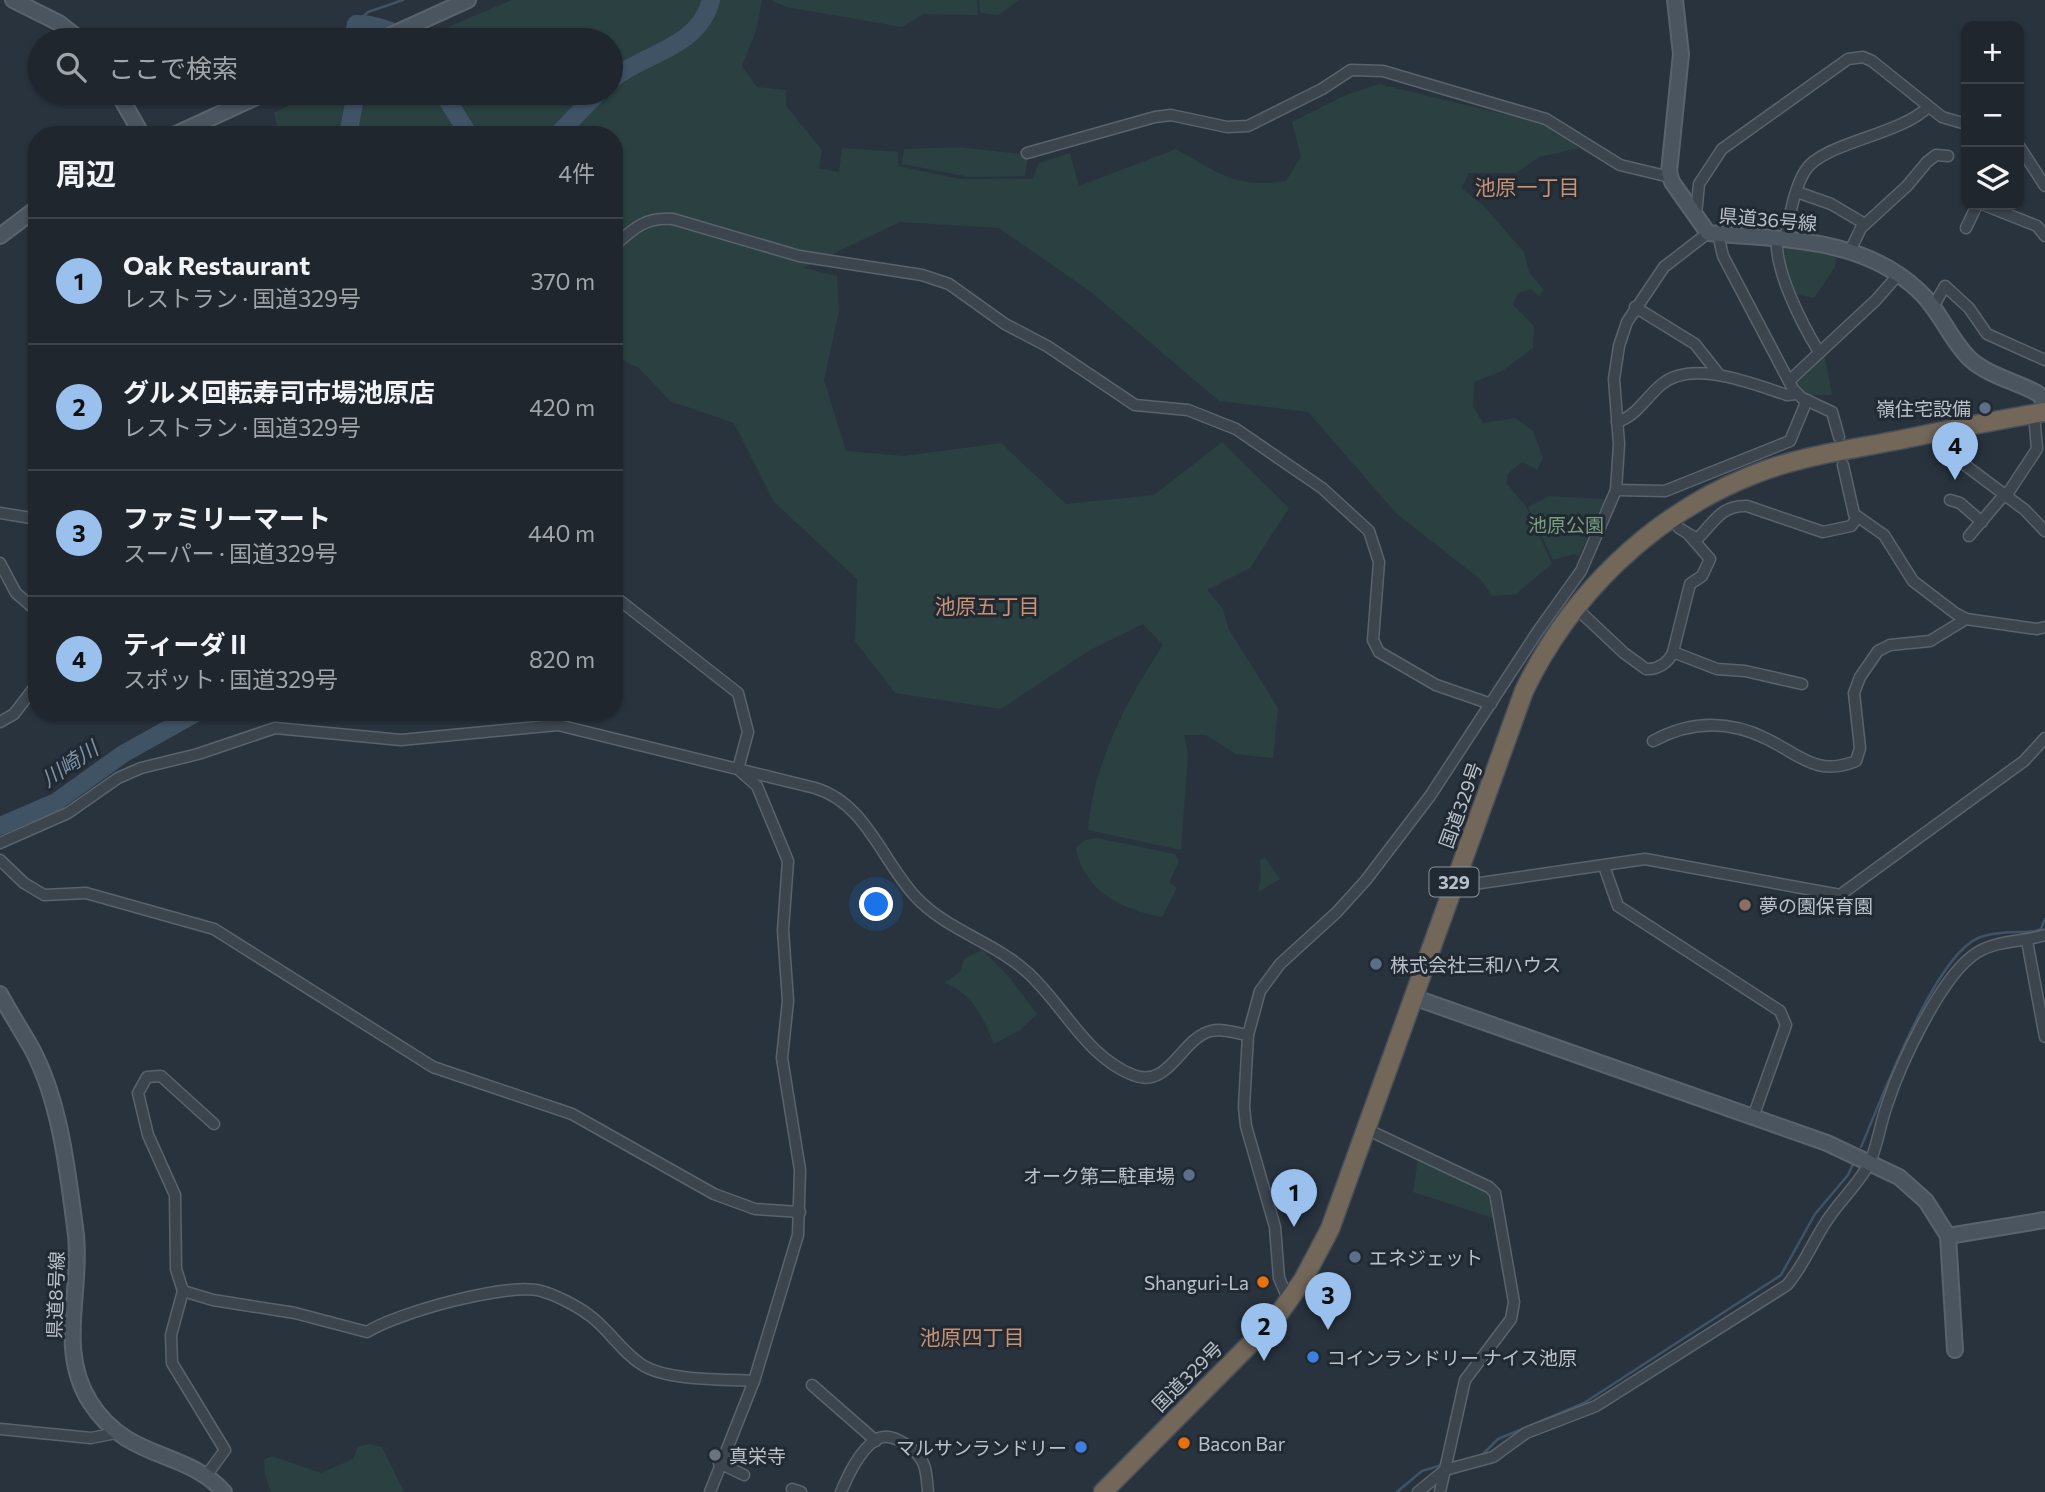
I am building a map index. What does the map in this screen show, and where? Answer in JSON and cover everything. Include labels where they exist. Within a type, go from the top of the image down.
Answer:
[{"type":"highway","name":"国道329号","points":[[1103,1492],[1276,1318],[1289,1301],[1330,1230],[1545,634],[1642,540],[1726,486],[1780,465],[1955,429],[2042,406]]},
{"type":"main road","points":[[13,0],[65,28]]},
{"type":"main road","points":[[406,28],[468,0]]},
{"type":"main road","points":[[1670,177],[1681,54],[1675,0]]},
{"type":"main road","points":[[125,105],[137,126]]},
{"type":"main road","points":[[194,126],[239,105]]},
{"type":"main road","name":"県道36号線","points":[[1670,177],[1713,234],[1816,241],[1850,251],[1898,275],[1933,307],[1970,359],[1995,375],[2028,388],[2042,406]]},
{"type":"main road","points":[[0,236],[28,215]]},
{"type":"main road","name":"県道8号線","points":[[0,994],[39,1066],[60,1139],[76,1237],[78,1279],[71,1332],[73,1361],[90,1401],[116,1433],[140,1448],[206,1476],[224,1492]]},
{"type":"main road","points":[[1413,997],[1870,1161],[1912,1186],[1948,1236],[1955,1350]]},
{"type":"main road","points":[[1948,1236],[2045,1220]]},
{"type":"street","points":[[1696,214],[1699,184],[1722,149],[1848,59],[1856,57],[1872,61],[1942,117],[1961,123]]},
{"type":"street","points":[[1027,153],[1125,124],[1163,116],[1185,117],[1227,127],[1248,126],[1322,89],[1351,70],[1383,71],[1546,119],[1620,164],[1670,177]]},
{"type":"street","points":[[1819,352],[1791,296],[1779,260],[1781,238],[1804,172],[1817,159],[1881,134],[1928,107]]},
{"type":"street","points":[[2020,147],[2045,186]]},
{"type":"street","points":[[1850,251],[1865,224],[1907,186],[1927,162],[1936,155],[1948,156]]},
{"type":"street","points":[[1797,192],[1831,204],[1865,224]]},
{"type":"street","points":[[1966,228],[1975,210]]},
{"type":"street","points":[[1997,210],[2037,226],[2045,236]]},
{"type":"street","points":[[623,238],[642,222],[652,218],[673,219],[799,256],[922,275],[949,284],[1005,324],[1047,346],[1135,405],[1188,410],[1236,429],[1322,488],[1361,520],[1369,531],[1379,562],[1373,640],[1379,652],[1436,685],[1491,704]]},
{"type":"street","points":[[1289,1301],[1279,1278],[1268,1197],[1246,1126],[1244,1075],[1248,1035],[1264,983],[1366,880],[1430,796],[1491,704],[1545,634],[1581,571],[1616,490],[1619,444],[1614,379],[1619,346],[1635,307],[1664,267],[1713,234],[1772,353],[1796,394]]},
{"type":"street","points":[[1790,381],[1876,300],[1898,275]]},
{"type":"street","points":[[1933,307],[1945,286],[1969,308],[1987,334],[2045,360]]},
{"type":"street","points":[[1635,307],[1695,344],[1718,373]]},
{"type":"street","points":[[1617,422],[1627,419],[1662,384],[1674,377],[1718,373],[1787,395],[1796,394],[1832,412],[1839,437]]},
{"type":"street","points":[[1616,490],[1665,491],[1790,441],[1807,400]]},
{"type":"street","points":[[1969,536],[2041,452],[2042,406]]},
{"type":"street","points":[[1955,429],[1965,465],[2040,523],[2045,531]]},
{"type":"street","points":[[1843,465],[1857,518],[1884,535],[1913,581],[1966,619],[2037,629],[2045,627]]},
{"type":"street","points":[[1950,500],[1960,503],[1982,522]]},
{"type":"street","points":[[1689,535],[1698,539],[1721,511],[1736,505],[1747,506],[1823,532],[1851,526],[1857,518]]},
{"type":"street","points":[[0,513],[28,518]]},
{"type":"street","points":[[1575,607],[1624,653],[1646,669],[1658,667],[1670,658],[1690,584],[1702,576],[1710,559],[1672,519]]},
{"type":"street","points":[[0,563],[16,593],[28,603]]},
{"type":"street","points":[[623,603],[738,693],[748,732],[738,769]]},
{"type":"street","points":[[1653,741],[1689,726],[1716,724],[1766,739],[1800,760],[1827,767],[1849,764],[1856,761],[1860,748],[1854,693],[1860,677],[1878,651],[1890,645],[1930,641],[1966,619]]},
{"type":"street","points":[[1673,652],[1717,669],[1745,671],[1802,684]]},
{"type":"street","points":[[0,722],[14,714],[28,696]]},
{"type":"street","points":[[0,843],[68,813],[130,773],[275,728],[401,740],[558,724],[815,788],[842,800],[924,905],[939,918],[1027,972],[1080,1034],[1131,1075],[1143,1078],[1161,1074],[1198,1037],[1210,1031],[1248,1035]]},
{"type":"street","points":[[1452,887],[1645,859],[1664,860],[1824,893],[1846,893],[2024,761],[2045,738]]},
{"type":"street","points":[[710,1492],[719,1463],[754,1381],[798,1235],[800,1212],[800,1170],[782,1058],[788,1001],[783,930],[788,861],[757,786],[738,769]]},
{"type":"street","points":[[0,860],[24,883],[44,895],[86,893],[214,929],[433,1067],[572,1114],[713,1194],[755,1209],[800,1212]]},
{"type":"street","points":[[1604,866],[1618,906],[1780,1011],[1786,1025],[1753,1117]]},
{"type":"street","points":[[1418,1492],[1445,1469],[1493,1457],[1526,1433],[1596,1406],[1787,1285],[1804,1265],[1826,1221],[1852,1191],[1870,1161],[1887,1105],[1943,988],[1978,952],[1996,944],[2027,941],[2045,935]]},
{"type":"street","points":[[2027,941],[2045,1037]]},
{"type":"street","points":[[206,1476],[225,1450],[172,1363],[171,1335],[183,1291],[176,1269],[175,1195],[148,1135],[138,1093],[147,1076],[161,1076],[214,1124]]},
{"type":"street","points":[[1366,1129],[1489,1187],[1495,1193],[1514,1301],[1511,1319],[1465,1380],[1440,1492]]},
{"type":"street","points":[[183,1291],[214,1300],[295,1313],[367,1332],[385,1321],[428,1308],[518,1290],[541,1291],[590,1315],[645,1366],[682,1376],[754,1381]]},
{"type":"street","points":[[812,1385],[876,1441]]},
{"type":"street","points":[[0,1429],[91,1438],[116,1433]]},
{"type":"street","points":[[841,1492],[853,1467],[876,1441],[890,1437],[914,1451],[923,1461],[928,1492]]},
{"type":"street","points":[[719,1463],[744,1475]]},
{"type":"green space","points":[[512,0],[762,0],[757,28],[742,66],[757,87],[786,90],[786,106],[822,150],[819,168],[839,172],[842,148],[898,152],[898,166],[960,179],[1032,179],[1039,163],[1070,153],[1079,186],[1176,149],[1216,172],[1240,181],[1286,181],[1301,157],[1292,122],[1346,95],[1379,84],[1541,123],[1580,148],[1539,157],[1516,173],[1469,173],[1461,188],[1483,205],[1524,252],[1529,272],[1544,290],[1539,296],[1531,289],[1518,293],[1513,305],[1534,326],[1533,348],[1502,371],[1474,382],[1473,406],[1483,423],[1515,418],[1533,431],[1543,458],[1537,470],[1522,462],[1508,474],[1506,483],[1526,506],[1552,564],[1516,594],[1492,596],[1481,580],[1396,513],[1308,412],[1219,401],[1091,292],[999,228],[900,222],[803,268],[837,276],[839,311],[824,380],[846,451],[904,456],[1001,443],[1066,504],[1154,495],[1222,442],[1289,508],[1250,568],[1207,590],[1223,609],[1228,628],[1278,708],[1273,758],[1236,754],[1206,735],[1184,735],[1188,755],[1181,850],[1088,830],[1091,805],[1104,757],[1137,687],[1163,645],[1143,624],[1090,650],[1001,709],[895,693],[855,641],[857,579],[774,502],[734,423],[670,401],[639,368],[623,360],[623,126],[277,126],[274,113],[290,105],[623,105],[623,28],[446,28]]},
{"type":"green space","points":[[771,0],[977,0],[978,15],[923,14],[902,27],[786,7]]},
{"type":"green space","points":[[979,0],[1019,0],[998,15],[980,13]]},
{"type":"green space","points":[[957,147],[1028,155],[1025,176],[969,177],[902,164],[904,149]]},
{"type":"green space","points":[[1781,246],[1836,256],[1835,267],[1814,298],[1794,294],[1781,256]]},
{"type":"green space","points":[[1824,352],[1832,395],[1806,395],[1793,381]]},
{"type":"green space","name":"池原公園","points":[[1549,496],[1605,499],[1579,556],[1574,554],[1553,560],[1528,507]]},
{"type":"green space","points":[[1097,838],[1175,854],[1179,862],[1169,882],[1177,888],[1162,917],[1119,903],[1096,887],[1080,863],[1076,848],[1085,840]]},
{"type":"green space","points":[[1265,858],[1280,879],[1258,892],[1260,860]]},
{"type":"green space","points":[[982,950],[1010,978],[1037,1014],[1020,1030],[994,1044],[976,1007],[954,987],[944,983],[960,972],[964,959]]},
{"type":"green space","points":[[1418,1158],[1486,1190],[1490,1195],[1493,1218],[1413,1192]]},
{"type":"green space","points":[[369,1444],[382,1447],[404,1492],[271,1492],[265,1475],[264,1460],[272,1456],[321,1473],[353,1459],[358,1447]]},
{"type":"waterway","points":[[356,24],[368,12],[403,0]]},
{"type":"waterway","name":"川崎川","points":[[623,72],[683,39],[705,16],[711,0]]},
{"type":"waterway","name":"川崎川","points":[[355,28],[356,24],[383,28]]},
{"type":"waterway","name":"川崎川","points":[[350,126],[354,105]]},
{"type":"waterway","name":"川崎川","points":[[450,105],[463,126]]},
{"type":"waterway","name":"川崎川","points":[[566,126],[586,105]]},
{"type":"waterway","name":"川崎川","points":[[0,826],[56,802],[123,754],[182,721]]},
{"type":"waterway","points":[[1861,1147],[1926,1001],[1961,951],[1984,936],[2036,931],[2041,929],[2045,919]]},
{"type":"waterway","points":[[1482,1455],[1498,1439],[1584,1403],[1781,1275],[1815,1214],[1848,1175],[1853,1164]]},
{"type":"waterway","points":[[1451,1463],[1468,1459]]},
{"type":"waterway","points":[[1397,1492],[1422,1471],[1445,1464]]},
{"type":"place","name":"嶺住宅設備","points":[[1985,408]]},
{"type":"place","name":"ティーダⅡ","points":[[1955,480]]},
{"type":"place","name":"夢の園保育園","points":[[1745,905]]},
{"type":"place","name":"株式会社三和ハウス","points":[[1376,964]]},
{"type":"place","name":"オーク第二駐車場","points":[[1189,1175]]},
{"type":"place","name":"Oak Restaurant","points":[[1294,1227]]},
{"type":"place","name":"エネジェット","points":[[1355,1257]]},
{"type":"place","name":"Shanguri-La","points":[[1263,1282]]},
{"type":"place","name":"ファミリーマート","points":[[1328,1330]]},
{"type":"place","name":"コインランドリー ナイス池原","points":[[1313,1357]]},
{"type":"place","name":"グルメ回転寿司市場池原店","points":[[1264,1361]]},
{"type":"place","name":"Bacon Bar","points":[[1184,1443]]},
{"type":"place","name":"マルサンランドリー","points":[[1081,1447]]},
{"type":"place","name":"真栄寺","points":[[715,1455]]},
{"type":"district","name":"池原一丁目","points":[[1527,186]]},
{"type":"district","name":"池原五丁目","points":[[987,605]]},
{"type":"district","name":"池原四丁目","points":[[972,1336]]}]
